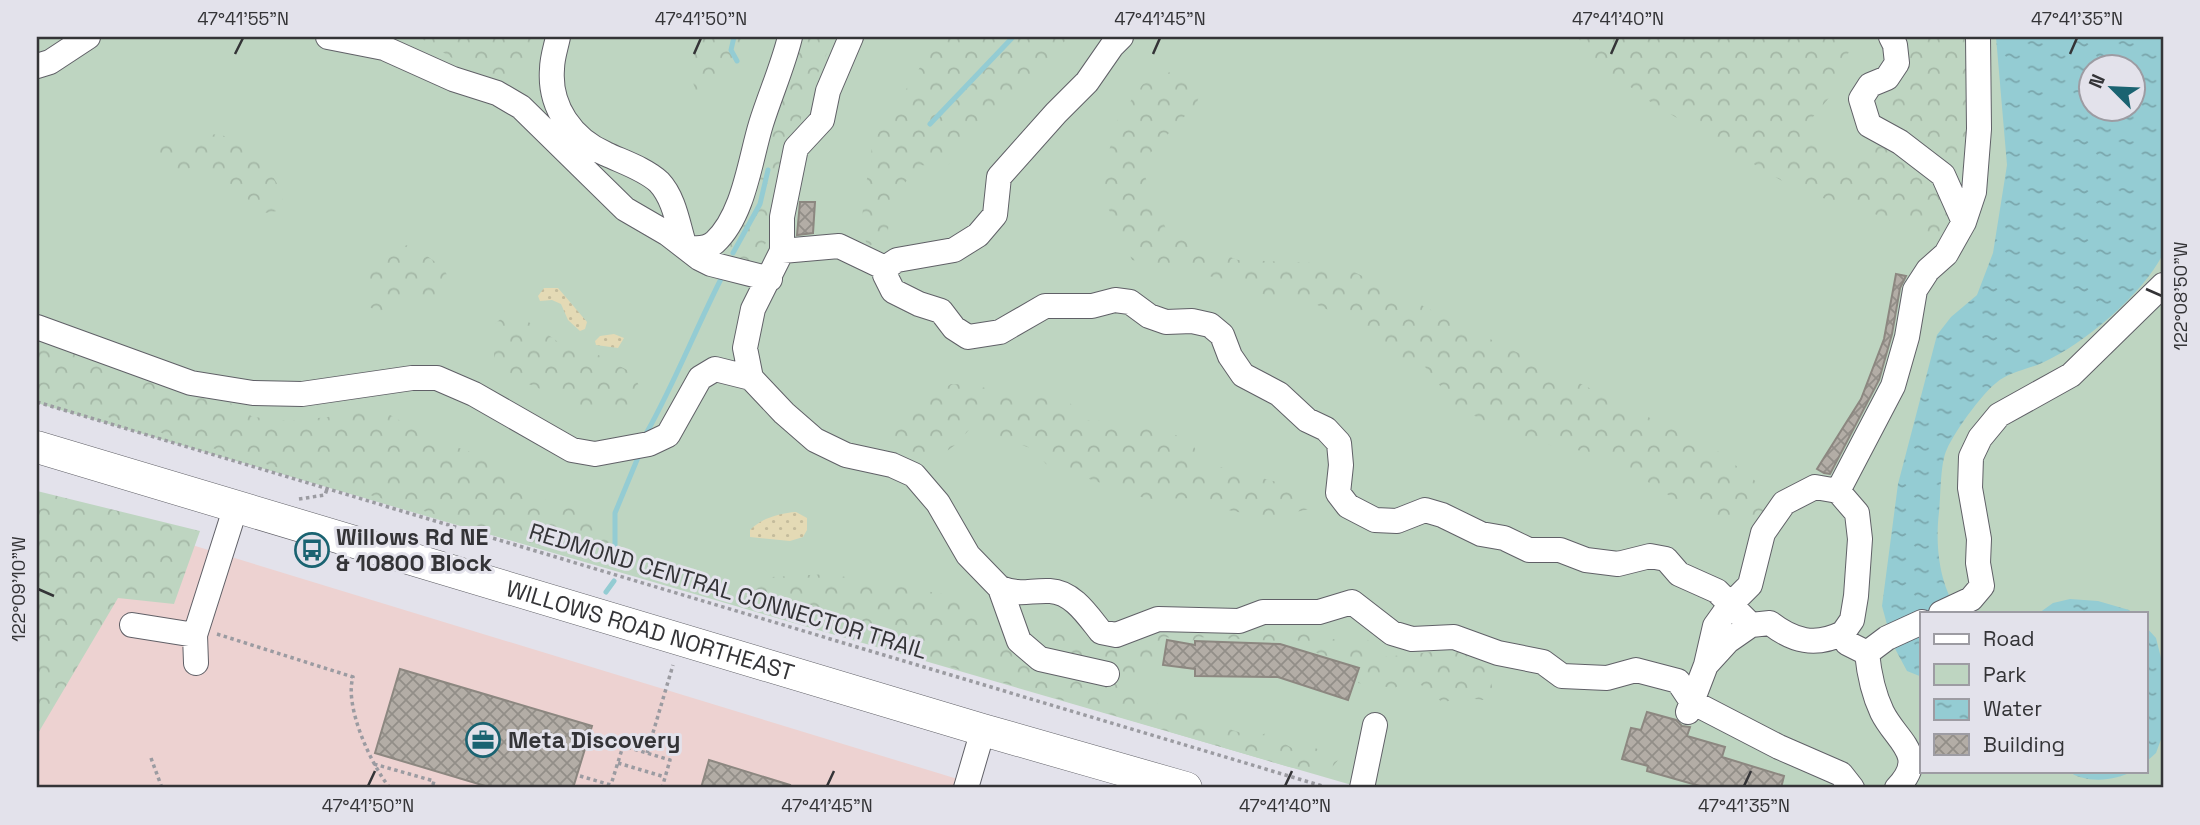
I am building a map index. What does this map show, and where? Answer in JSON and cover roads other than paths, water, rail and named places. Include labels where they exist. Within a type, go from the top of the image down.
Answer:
[{"type":"main road","name":"WILLOWS ROAD NORTHEAST","points":[[37,447],[983,730],[1186,788]]},
{"type":"lane","points":[[37,66],[50,62],[88,37]]},
{"type":"lane","points":[[558,37],[552,69],[554,102],[570,129],[596,150],[659,182],[672,201],[685,247]]},
{"type":"lane","points":[[685,247],[699,250],[713,244],[730,224],[790,37]]},
{"type":"lane","points":[[851,37],[828,91],[821,120],[796,148],[782,217],[782,251],[753,309],[745,348],[751,378],[784,413],[815,440],[846,455],[892,465],[914,475],[938,503],[968,555],[1000,588],[1015,594],[1053,591],[1077,602],[1101,632],[1116,635],[1158,619],[1239,621],[1263,612],[1319,612],[1352,601],[1392,633],[1412,639],[1454,637],[1498,653],[1543,662],[1562,676],[1607,678],[1636,670],[1678,681],[1690,708],[1841,774],[1852,788]]},
{"type":"lane","points":[[1121,37],[1087,82],[999,177],[995,215],[978,235],[954,250],[897,261],[886,268],[884,275],[893,291],[941,311],[954,328],[968,337],[1000,332],[1045,306],[1092,306],[1115,300],[1130,302],[1149,316],[1166,322],[1192,321],[1210,325],[1222,335],[1230,356],[1243,375],[1279,394],[1307,421],[1326,429],[1339,443],[1338,493],[1348,506],[1375,520],[1397,521],[1425,510],[1442,515],[1481,534],[1504,538],[1529,550],[1560,550],[1586,560],[1618,564],[1650,556],[1666,559],[1679,574],[1717,591],[1751,625]]},
{"type":"lane","points":[[1891,37],[1897,63],[1887,78],[1870,85],[1861,99],[1869,125],[1900,142],[1943,174],[1964,222]]},
{"type":"lane","points":[[1838,491],[1893,386],[1907,337],[1915,290],[1928,270],[1947,254],[1964,222],[1974,192],[1979,129],[1978,37]]},
{"type":"lane","points":[[343,38],[384,48],[453,79],[497,93],[521,107],[625,209],[711,264],[770,279]]},
{"type":"lane","points":[[782,251],[839,246],[886,268]]},
{"type":"lane","points":[[1943,612],[1971,599],[1982,586],[1978,563],[1979,539],[1970,488],[1971,457],[1980,438],[1998,415],[2071,375],[2163,285]]},
{"type":"lane","points":[[37,327],[191,383],[253,393],[302,394],[412,378],[437,378],[474,394],[572,450],[595,454],[649,444],[668,435],[701,378],[715,369],[751,378]]},
{"type":"lane","points":[[1690,708],[1706,664],[1715,626],[1730,605],[1750,585],[1763,533],[1784,503],[1815,487],[1838,491],[1857,513],[1860,540],[1852,620],[1843,633],[1830,639],[1808,642],[1785,635],[1770,623],[1751,625],[1728,641],[1706,664]]},
{"type":"lane","points":[[197,663],[202,634],[236,506]]},
{"type":"lane","points":[[1000,588],[1019,641],[1040,659],[1107,674]]},
{"type":"lane","points":[[1867,653],[1887,638],[1920,623]]},
{"type":"lane","points":[[132,625],[202,634]]},
{"type":"lane","points":[[1843,633],[1847,643],[1867,653]]},
{"type":"lane","points":[[1867,653],[1870,676],[1883,714],[1902,737],[1912,758],[1906,779],[1897,788]]},
{"type":"lane","points":[[1362,788],[1375,725]]},
{"type":"lane","points":[[966,788],[983,730]]},
{"type":"water","points":[[1996,37],[2163,37],[2163,254],[2141,286],[2093,331],[2058,355],[2008,376],[1988,390],[1951,441],[1942,471],[1938,552],[1947,591],[1959,612],[1920,612],[1920,676],[1907,671],[1892,643],[1882,606],[1898,484],[1937,335],[1951,317],[1977,295],[1993,253],[2007,165]]},
{"type":"water","points":[[2070,599],[2098,601],[2131,612],[2040,612],[2053,603]]},
{"type":"water","points":[[2148,629],[2156,638],[2163,666],[2163,734],[2156,753],[2148,760]]},
{"type":"water","points":[[2070,772],[2131,772],[2100,780]]},
{"type":"waterway","points":[[734,37],[731,50],[737,61]]},
{"type":"waterway","points":[[930,124],[1013,37]]},
{"type":"waterway","points":[[733,253],[760,204],[768,170]]},
{"type":"waterway","points":[[647,432],[722,277]]},
{"type":"waterway","points":[[615,562],[615,513],[639,455]]},
{"type":"waterway","points":[[606,592],[614,581]]},
{"type":"place","name":"Willows Rd NE & 10800 Block","points":[[312,550]]},
{"type":"place","name":"Meta Discovery","points":[[483,740]]}]
